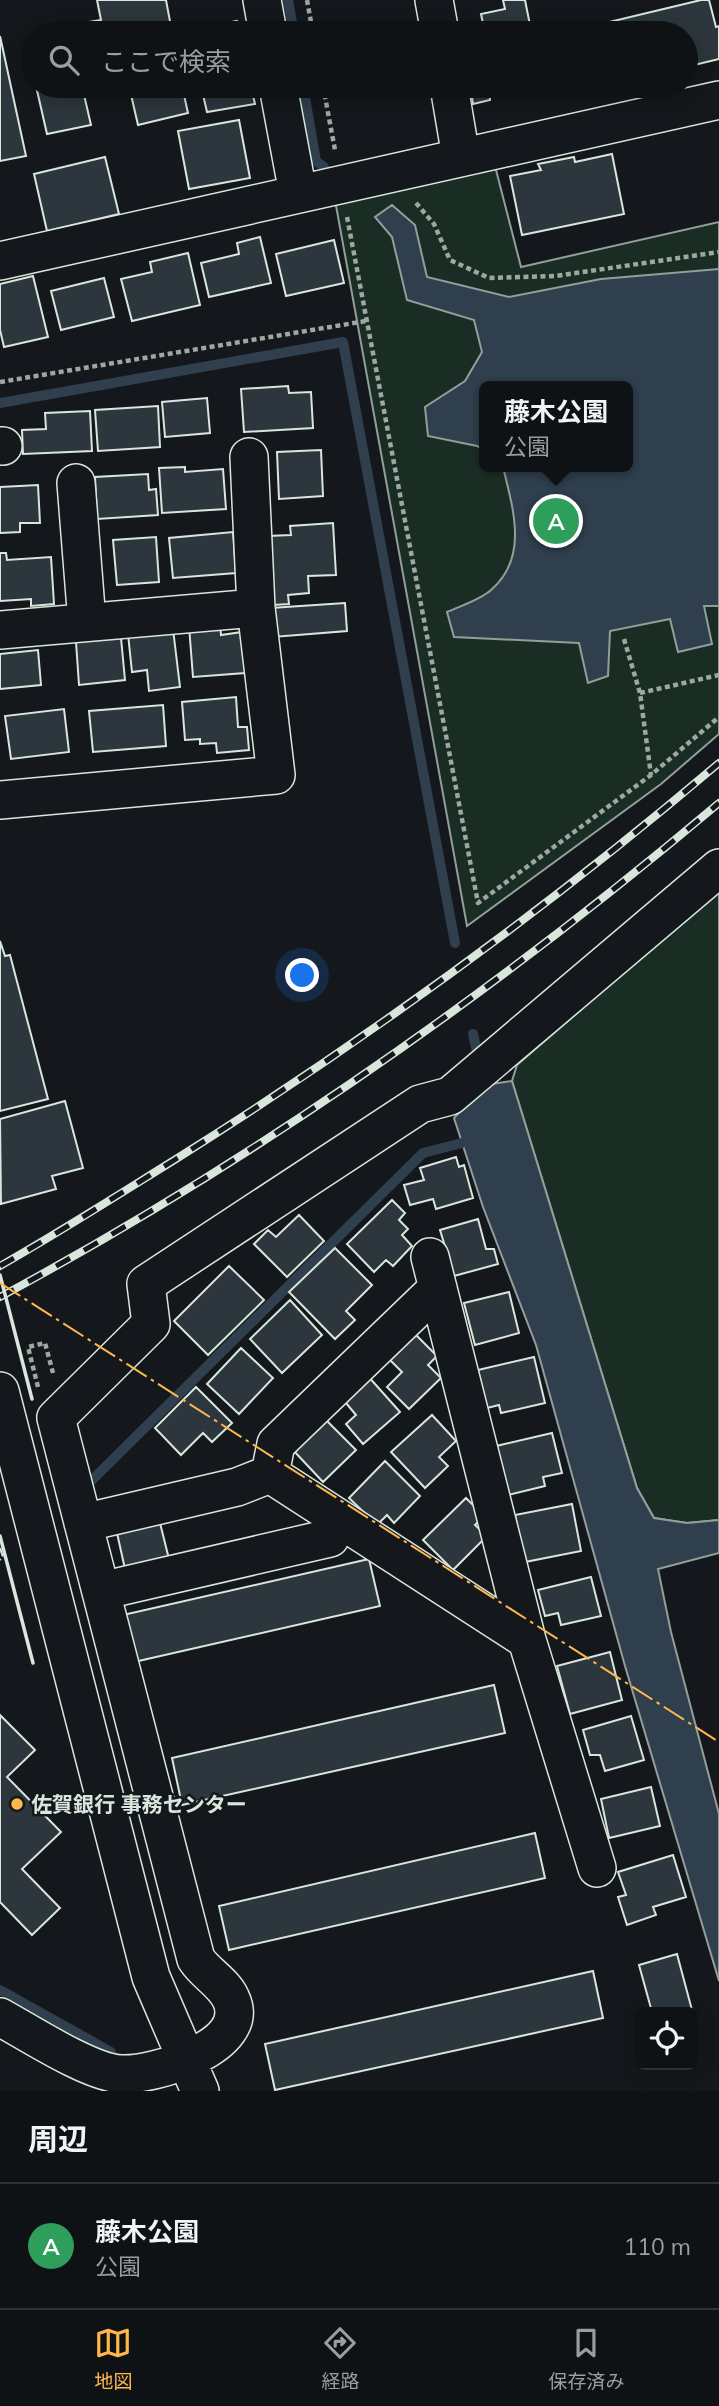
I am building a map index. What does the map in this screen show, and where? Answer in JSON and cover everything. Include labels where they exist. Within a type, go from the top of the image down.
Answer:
[{"type":"street","points":[[262,0],[266,21]]},
{"type":"street","points":[[434,0],[438,21]]},
{"type":"street","points":[[280,98],[299,193]]},
{"type":"street","points":[[451,98],[461,157]]},
{"type":"street","points":[[0,261],[719,100]]},
{"type":"street","points":[[0,800],[276,775],[256,608],[249,457]]},
{"type":"street","points":[[76,483],[87,622]]},
{"type":"street","points":[[0,630],[256,608]]},
{"type":"street","points":[[192,2075],[213,2047],[230,2032],[235,2016],[232,2000],[196,1959],[56,1418],[152,1324],[146,1284],[420,1104],[450,1096],[719,868]]},
{"type":"street","points":[[270,1474],[276,1444],[434,1272],[527,1640],[597,1868]]},
{"type":"street","points":[[0,1391],[151,1977],[192,2075]]},
{"type":"street","points":[[83,1523],[237,1487],[270,1474]]},
{"type":"street","points":[[270,1474],[527,1640]]},
{"type":"street","points":[[101,1591],[330,1538]]},
{"type":"street","points":[[0,2017],[88,2064],[119,2074],[154,2070],[192,2075]]},
{"type":"path","points":[[307,0],[311,21]]},
{"type":"path","points":[[325,98],[478,903],[651,775],[719,716]]},
{"type":"path","points":[[413,200],[434,224],[450,260],[489,278],[556,276],[719,252]]},
{"type":"path","points":[[0,382],[366,321]]},
{"type":"path","points":[[624,639],[639,693],[651,775]]},
{"type":"path","points":[[639,693],[719,675]]},
{"type":"path","points":[[28,1347],[40,1394]]},
{"type":"green space","points":[[495,166],[521,267],[719,222],[719,734],[661,784],[467,926],[335,200]]},
{"type":"green space","points":[[719,890],[719,1520],[687,1523],[654,1518],[637,1488],[512,1081],[517,1065]]},
{"type":"water","points":[[392,205],[415,225],[427,277],[509,297],[601,279],[719,269],[719,606],[704,606],[712,644],[678,652],[670,619],[610,631],[608,676],[588,683],[579,643],[454,637],[447,612],[486,594],[503,577],[510,563],[514,548],[514,516],[504,472],[633,472],[633,381],[479,381],[479,447],[428,436],[425,407],[465,381],[482,352],[474,320],[407,300],[392,237],[375,217]]},
{"type":"water","points":[[512,1081],[637,1488],[654,1518],[687,1523],[719,1520],[719,1553],[658,1569],[671,1632],[719,1814],[719,1981],[625,1666],[536,1345],[483,1207],[454,1118],[485,1085]]},
{"type":"building","points":[[97,0],[166,0],[170,21],[95,21],[101,20]]},
{"type":"building","points":[[503,0],[525,0],[529,21],[482,21],[481,14],[505,9]]},
{"type":"building","points":[[709,0],[716,27],[719,26],[719,59],[698,64],[698,21],[614,21]]},
{"type":"building","points":[[0,36],[26,156],[0,161]]},
{"type":"building","points":[[39,98],[85,98],[91,125],[47,134]]},
{"type":"building","points":[[132,98],[185,98],[188,113],[138,125]]},
{"type":"building","points":[[204,98],[254,98],[255,104],[207,112]]},
{"type":"building","points":[[472,98],[490,98],[490,100],[473,104]]},
{"type":"building","points":[[239,120],[250,178],[189,189],[178,131]]},
{"type":"building","points":[[612,154],[624,214],[522,235],[510,176],[541,170],[538,164],[574,157],[575,162]]},
{"type":"building","points":[[105,157],[119,214],[47,231],[34,174]]},
{"type":"building","points":[[260,237],[271,283],[209,297],[201,263],[239,254],[237,243]]},
{"type":"building","points":[[334,240],[344,283],[286,296],[276,254]]},
{"type":"building","points":[[188,253],[200,305],[132,321],[121,279],[152,272],[150,262]]},
{"type":"building","points":[[33,276],[48,337],[4,347],[0,330],[0,284]]},
{"type":"building","points":[[104,278],[114,317],[61,330],[51,291]]},
{"type":"building","points":[[288,386],[289,393],[311,392],[313,428],[244,432],[241,389]]},
{"type":"building","points":[[207,398],[210,433],[165,437],[162,402]]},
{"type":"building","points":[[158,406],[160,447],[98,451],[95,410]]},
{"type":"building","points":[[90,411],[92,451],[23,454],[22,430],[46,429],[45,413]]},
{"type":"building","points":[[321,450],[323,496],[279,499],[277,452]]},
{"type":"building","points":[[185,467],[185,472],[223,469],[226,509],[162,513],[159,468]]},
{"type":"building","points":[[148,474],[149,490],[156,489],[158,515],[97,519],[95,477]]},
{"type":"building","points":[[38,485],[40,523],[20,523],[20,532],[0,533],[0,487]]},
{"type":"building","points":[[333,523],[336,575],[308,576],[309,593],[288,595],[289,604],[273,605],[268,536],[291,535],[290,526]]},
{"type":"building","points":[[233,532],[236,573],[173,578],[169,538]]},
{"type":"building","points":[[156,537],[159,582],[117,585],[113,540]]},
{"type":"building","points":[[0,553],[6,553],[7,560],[51,557],[54,604],[31,606],[31,599],[0,601]]},
{"type":"building","points":[[345,603],[347,631],[273,637],[271,608]]},
{"type":"building","points":[[220,623],[221,635],[242,632],[245,673],[193,677],[189,626]]},
{"type":"building","points":[[173,629],[180,687],[149,691],[147,670],[132,672],[128,634]]},
{"type":"building","points":[[121,638],[125,680],[79,685],[76,642]]},
{"type":"building","points":[[38,650],[41,685],[0,689],[0,654]]},
{"type":"building","points":[[236,697],[238,727],[247,727],[249,750],[217,753],[216,743],[200,744],[200,739],[185,740],[182,702]]},
{"type":"building","points":[[163,705],[166,746],[93,752],[89,711]]},
{"type":"building","points":[[64,709],[69,752],[11,759],[5,716]]},
{"type":"building","points":[[0,941],[5,956],[10,955],[48,1099],[0,1111]]},
{"type":"building","points":[[65,1101],[83,1168],[52,1176],[56,1189],[1,1204],[0,1119]]},
{"type":"building","points":[[456,1157],[459,1167],[464,1165],[473,1198],[436,1209],[433,1199],[410,1205],[404,1185],[424,1180],[420,1168]]},
{"type":"building","points":[[392,1200],[405,1213],[399,1220],[408,1229],[402,1235],[412,1246],[393,1266],[386,1260],[374,1272],[347,1244]]},
{"type":"building","points":[[299,1215],[324,1241],[287,1277],[254,1244],[268,1230],[276,1237]]},
{"type":"building","points":[[478,1219],[486,1249],[494,1249],[498,1264],[454,1276],[440,1230]]},
{"type":"building","points":[[335,1248],[372,1285],[346,1311],[355,1320],[335,1339],[289,1292]]},
{"type":"building","points":[[229,1266],[264,1300],[208,1355],[174,1321]]},
{"type":"building","points":[[509,1292],[519,1333],[475,1345],[464,1303]]},
{"type":"building","points":[[290,1300],[322,1335],[282,1373],[250,1339]]},
{"type":"building","points":[[413,1332],[437,1356],[428,1365],[441,1378],[409,1409],[387,1387],[402,1372],[387,1357]]},
{"type":"building","points":[[241,1348],[273,1378],[239,1414],[207,1384]]},
{"type":"building","points":[[534,1357],[545,1403],[501,1413],[499,1405],[487,1408],[478,1370]]},
{"type":"building","points":[[367,1375],[400,1412],[363,1444],[346,1424],[356,1415],[341,1397]]},
{"type":"building","points":[[196,1387],[232,1423],[212,1442],[203,1433],[181,1455],[155,1428]]},
{"type":"building","points":[[432,1415],[456,1441],[439,1457],[448,1466],[425,1488],[391,1452]]},
{"type":"building","points":[[324,1418],[356,1450],[323,1482],[292,1449]]},
{"type":"building","points":[[552,1433],[562,1473],[543,1477],[545,1486],[508,1495],[496,1446]]},
{"type":"building","points":[[385,1461],[420,1496],[394,1523],[387,1515],[377,1525],[349,1498]]},
{"type":"building","points":[[466,1498],[484,1516],[475,1525],[487,1536],[453,1570],[423,1540]]},
{"type":"building","points":[[572,1504],[581,1551],[525,1562],[515,1515]]},
{"type":"building","points":[[160,1523],[169,1559],[125,1569],[117,1533]]},
{"type":"building","points":[[369,1559],[380,1606],[134,1662],[123,1615]]},
{"type":"building","points":[[591,1577],[601,1616],[561,1625],[558,1613],[545,1616],[538,1590]]},
{"type":"building","points":[[610,1652],[622,1700],[570,1714],[557,1666]]},
{"type":"building","points":[[494,1685],[505,1733],[182,1805],[172,1758]]},
{"type":"building","name":"佐賀銀行 事務センター","points":[[0,1715],[35,1750],[7,1777],[61,1832],[22,1869],[60,1908],[32,1935],[0,1902]]},
{"type":"building","points":[[631,1716],[644,1760],[605,1771],[600,1755],[590,1755],[583,1730]]},
{"type":"building","points":[[651,1787],[660,1826],[609,1838],[601,1799]]},
{"type":"building","points":[[535,1833],[545,1878],[229,1950],[219,1906]]},
{"type":"building","points":[[673,1855],[686,1897],[653,1907],[656,1915],[627,1925],[618,1897],[626,1895],[618,1872]]},
{"type":"building","points":[[677,1954],[692,2007],[651,2007],[639,1965]]},
{"type":"building","points":[[593,1971],[603,2018],[275,2090],[265,2044]]},
{"type":"waterway","points":[[288,0],[292,21]]},
{"type":"waterway","points":[[305,98],[316,161],[324,167]]},
{"type":"waterway","points":[[0,403],[343,342],[455,943]]},
{"type":"waterway","points":[[473,1034],[479,1061]]},
{"type":"waterway","points":[[91,1481],[423,1153],[462,1143]]},
{"type":"waterway","points":[[0,1990],[111,2052]]},
{"type":"railway","points":[[0,1266],[176,1159],[387,1019],[589,869],[719,763]]},
{"type":"railway","points":[[0,1297],[189,1188],[372,1068],[549,940],[719,803]]},
{"type":"fence","points":[[0,1548],[3,1557],[0,1560]]},
{"type":"wall","points":[[0,1275],[32,1399]]},
{"type":"wall","points":[[0,1536],[33,1663]]},
{"type":"power","points":[[0,1283],[719,1742]]},
{"type":"place","name":"藤木公園","points":[[556,521]]},
{"type":"place","name":"佐賀銀行 事務センター","points":[[17,1804]]}]
